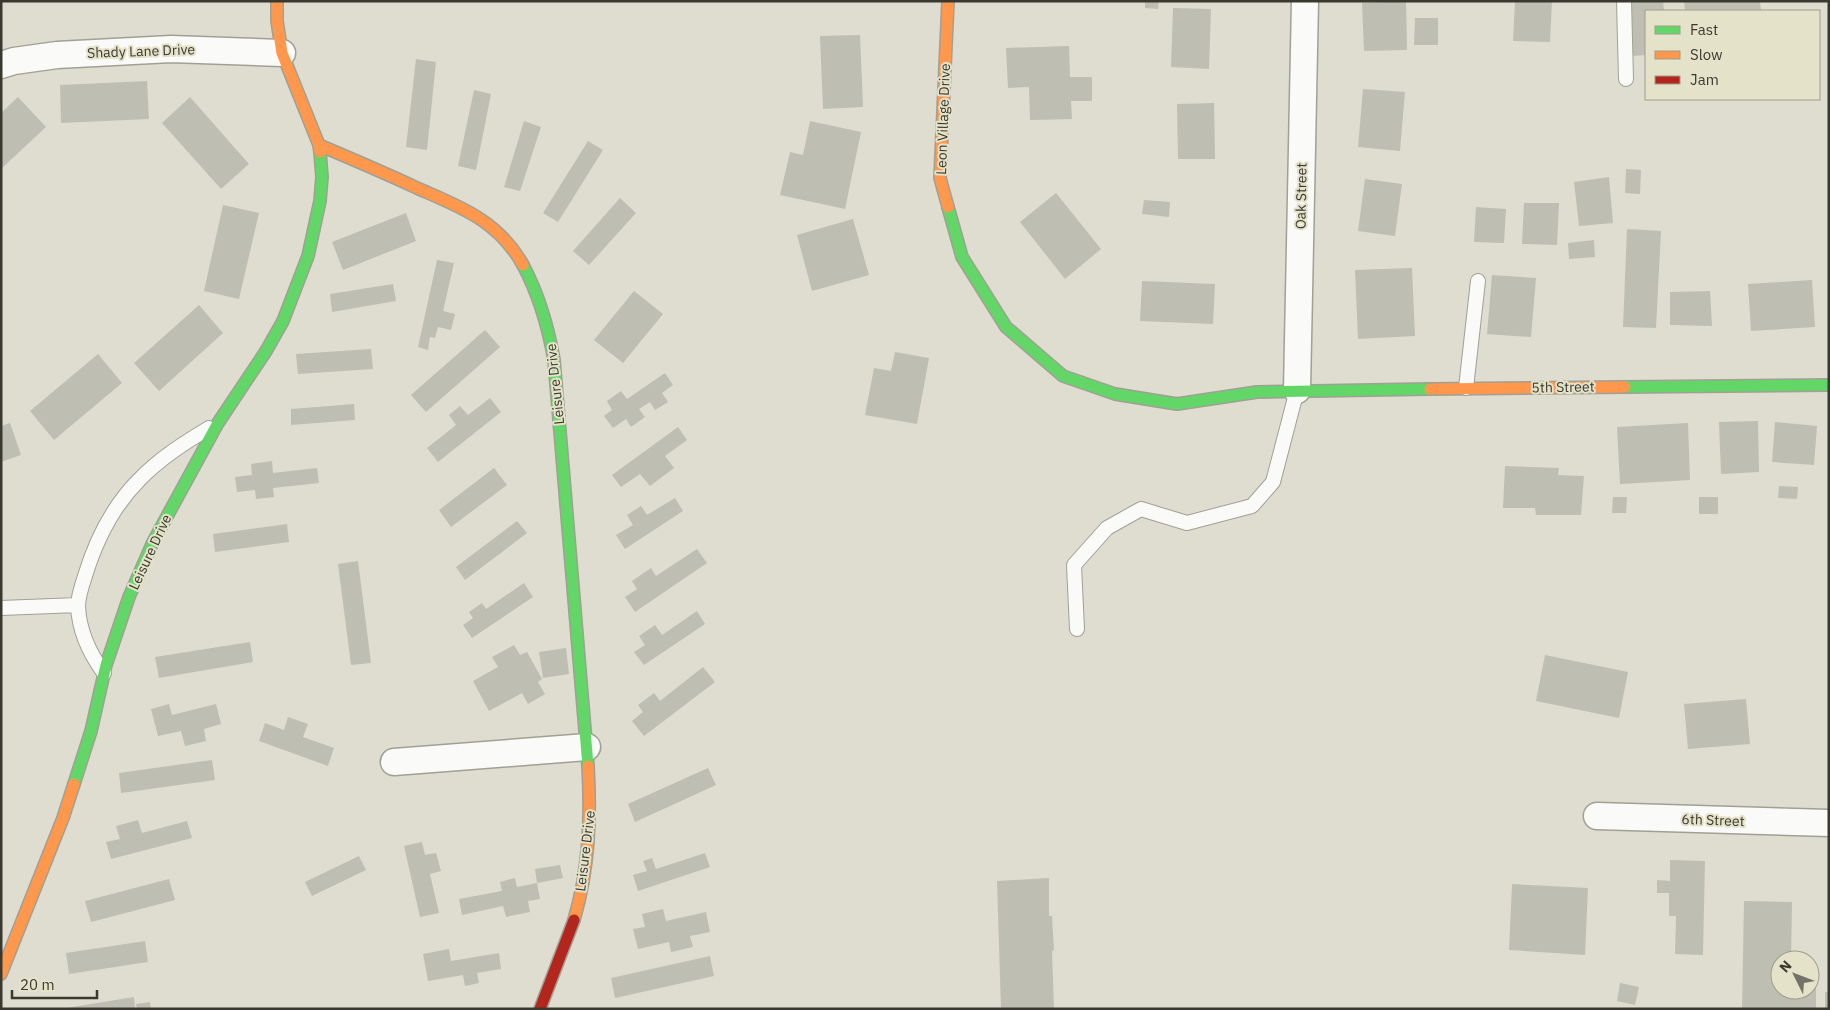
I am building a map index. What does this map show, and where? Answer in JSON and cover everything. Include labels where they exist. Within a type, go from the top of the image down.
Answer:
[{"type":"street","name":"Leisure Drive","points":[[1,974],[63,818],[91,731],[116,633],[129,597],[153,542],[218,423],[266,351],[283,321],[308,256],[320,200],[322,177],[319,145],[282,53],[277,1]]},
{"type":"street","name":"Leon Village Drive","points":[[948,1],[940,178],[962,257],[1006,327],[1063,376],[1115,394],[1177,404],[1257,392],[1297,390]]},
{"type":"street","name":"Oak Street","points":[[1297,390],[1305,1]]},
{"type":"street","name":"Shady Lane Drive","points":[[1,65],[14,61],[58,55],[171,49],[282,53]]},
{"type":"street","name":"Leisure Drive","points":[[319,145],[474,214],[493,228],[509,244],[531,279],[548,328],[554,355],[591,791],[590,827],[581,893],[572,924],[540,1009]]},
{"type":"street","name":"5th Street","points":[[1297,390],[1829,384]]},
{"type":"street","points":[[394,762],[588,747]]},
{"type":"street","name":"6th Street","points":[[1597,816],[1829,823]]},
{"type":"lane","points":[[1624,1],[1626,79]]},
{"type":"lane","points":[[1466,388],[1478,281]]},
{"type":"lane","points":[[1077,629],[1074,565],[1107,528],[1141,509],[1187,524],[1252,506],[1272,482],[1280,461],[1297,390]]},
{"type":"lane","points":[[104,674],[88,647],[78,605],[91,556],[102,531],[118,504],[139,480],[187,441],[218,423]]},
{"type":"lane","points":[[1,608],[78,605]]},
{"type":"building","points":[[1145,1],[1159,1],[1158,9],[1145,8]]},
{"type":"building","points":[[1406,1],[1407,50],[1364,51],[1362,3]]},
{"type":"building","points":[[1515,1],[1552,1],[1550,42],[1513,41]]},
{"type":"building","points":[[1629,1],[1663,1],[1664,10],[1645,10],[1645,55],[1632,56]]},
{"type":"building","points":[[1684,1],[1760,1],[1761,10],[1685,10]]},
{"type":"building","points":[[1173,8],[1211,9],[1209,69],[1171,67]]},
{"type":"building","points":[[1415,18],[1438,18],[1438,45],[1414,45]]},
{"type":"building","points":[[860,35],[863,107],[823,109],[820,36]]},
{"type":"building","points":[[1069,46],[1070,77],[1092,77],[1092,101],[1071,101],[1072,119],[1030,120],[1029,87],[1008,88],[1006,48]]},
{"type":"building","points":[[416,59],[436,62],[427,150],[406,147]]},
{"type":"building","points":[[147,81],[149,119],[61,123],[60,85]]},
{"type":"building","points":[[1363,89],[1405,92],[1400,151],[1358,147]]},
{"type":"building","points":[[474,90],[491,94],[476,170],[458,166]]},
{"type":"building","points":[[18,97],[46,127],[1,169],[1,113]]},
{"type":"building","points":[[190,97],[249,164],[221,189],[162,123]]},
{"type":"building","points":[[1214,103],[1215,159],[1178,159],[1177,104]]},
{"type":"building","points":[[524,121],[541,127],[520,191],[504,187]]},
{"type":"building","points":[[810,121],[861,132],[845,209],[780,195],[790,152],[803,155]]},
{"type":"building","points":[[588,141],[603,150],[558,222],[543,213]]},
{"type":"building","points":[[1626,169],[1641,170],[1640,194],[1625,193]]},
{"type":"building","points":[[1609,177],[1613,223],[1579,226],[1574,182]]},
{"type":"building","points":[[1365,179],[1402,184],[1395,236],[1358,231]]},
{"type":"building","points":[[1056,193],[1101,249],[1065,279],[1020,222]]},
{"type":"building","points":[[620,198],[636,213],[589,265],[573,251]]},
{"type":"building","points":[[1144,200],[1170,202],[1169,217],[1142,214]]},
{"type":"building","points":[[1524,203],[1559,203],[1557,245],[1522,244]]},
{"type":"building","points":[[223,205],[259,213],[239,299],[204,291]]},
{"type":"building","points":[[1476,207],[1506,209],[1504,243],[1474,242]]},
{"type":"building","points":[[406,213],[416,241],[343,270],[332,242]]},
{"type":"building","points":[[853,219],[869,275],[812,291],[797,235]]},
{"type":"building","points":[[1627,229],[1661,231],[1656,328],[1623,327]]},
{"type":"building","points":[[1594,240],[1595,257],[1569,259],[1568,243]]},
{"type":"building","points":[[437,260],[454,263],[443,311],[455,314],[451,330],[438,327],[435,338],[430,337],[428,350],[418,347]]},
{"type":"building","points":[[1412,268],[1415,336],[1358,339],[1355,270]]},
{"type":"building","points":[[1492,275],[1536,278],[1531,337],[1487,334]]},
{"type":"building","points":[[1812,280],[1815,327],[1751,331],[1748,284]]},
{"type":"building","points":[[1142,281],[1215,284],[1213,324],[1140,321]]},
{"type":"building","points":[[393,284],[396,301],[332,312],[330,294]]},
{"type":"building","points":[[634,291],[663,314],[623,363],[594,340]]},
{"type":"building","points":[[1710,291],[1712,326],[1670,325],[1670,292]]},
{"type":"building","points":[[199,305],[223,333],[159,391],[134,363]]},
{"type":"building","points":[[485,330],[500,347],[426,412],[411,395]]},
{"type":"building","points":[[371,349],[373,369],[298,374],[296,354]]},
{"type":"building","points":[[895,352],[929,358],[917,424],[865,415],[874,368],[891,371]]},
{"type":"building","points":[[98,354],[122,383],[54,440],[30,411]]},
{"type":"building","points":[[665,373],[673,385],[662,393],[668,402],[655,410],[650,402],[639,409],[645,417],[631,427],[626,419],[613,428],[604,416],[612,410],[607,401],[621,391],[627,399]]},
{"type":"building","points":[[490,398],[501,412],[438,462],[427,448],[456,425],[449,415],[460,406],[468,415]]},
{"type":"building","points":[[354,404],[355,420],[291,425],[291,409]]},
{"type":"building","points":[[1758,421],[1759,472],[1721,474],[1719,422]]},
{"type":"building","points":[[1775,422],[1817,426],[1814,465],[1772,462]]},
{"type":"building","points":[[10,423],[21,455],[1,462],[1,426]]},
{"type":"building","points":[[1688,423],[1690,480],[1620,484],[1617,427]]},
{"type":"building","points":[[678,427],[687,440],[665,456],[674,468],[650,486],[640,474],[621,487],[612,475]]},
{"type":"building","points":[[272,461],[273,473],[317,468],[319,483],[273,488],[274,497],[256,499],[255,490],[237,492],[235,477],[252,475],[251,464]]},
{"type":"building","points":[[1505,466],[1559,468],[1558,475],[1584,476],[1581,515],[1536,515],[1535,508],[1503,508]]},
{"type":"building","points":[[494,468],[507,485],[451,527],[439,510]]},
{"type":"building","points":[[1779,486],[1798,487],[1797,499],[1778,498]]},
{"type":"building","points":[[1613,497],[1627,497],[1626,513],[1612,513]]},
{"type":"building","points":[[1699,497],[1718,497],[1718,514],[1699,514]]},
{"type":"building","points":[[675,498],[683,511],[625,549],[616,535],[633,525],[627,515],[641,506],[647,515]]},
{"type":"building","points":[[517,521],[527,533],[465,580],[456,567]]},
{"type":"building","points":[[287,524],[289,542],[215,552],[213,534]]},
{"type":"building","points":[[697,549],[707,563],[635,612],[625,597],[637,589],[632,581],[651,568],[656,576]]},
{"type":"building","points":[[358,561],[371,663],[351,665],[338,564]]},
{"type":"building","points":[[524,583],[533,597],[472,638],[463,625],[473,618],[469,612],[482,603],[486,609]]},
{"type":"building","points":[[697,611],[705,624],[644,665],[634,652],[645,645],[639,636],[655,625],[662,635]]},
{"type":"building","points":[[250,642],[253,662],[159,678],[155,657]]},
{"type":"building","points":[[514,645],[520,655],[527,652],[542,679],[538,682],[545,694],[528,704],[522,693],[489,711],[473,681],[498,667],[492,657]]},
{"type":"building","points":[[566,648],[569,674],[543,678],[539,652]]},
{"type":"building","points":[[1545,655],[1628,672],[1619,718],[1536,701]]},
{"type":"building","points":[[703,667],[715,682],[644,736],[632,721],[643,712],[638,705],[654,693],[660,701]]},
{"type":"building","points":[[1746,699],[1750,744],[1688,749],[1684,704]]},
{"type":"building","points":[[169,704],[172,715],[216,704],[221,724],[204,729],[206,741],[185,746],[181,731],[158,736],[151,709]]},
{"type":"building","points":[[288,717],[308,724],[303,737],[334,748],[328,766],[259,741],[265,723],[284,730]]},
{"type":"building","points":[[212,760],[215,780],[121,793],[119,773]]},
{"type":"building","points":[[708,768],[716,785],[635,822],[628,804]]},
{"type":"building","points":[[138,820],[142,833],[187,821],[192,838],[111,859],[106,842],[120,839],[116,826]]},
{"type":"building","points":[[422,842],[425,855],[436,853],[441,871],[430,874],[439,913],[420,917],[404,846]]},
{"type":"building","points":[[705,853],[710,867],[638,891],[633,875],[647,871],[643,861],[652,858],[656,869]]},
{"type":"building","points":[[359,856],[366,870],[312,896],[305,882]]},
{"type":"building","points":[[1670,860],[1705,861],[1703,955],[1675,954],[1676,916],[1669,916],[1669,893],[1657,893],[1657,880],[1670,881]]},
{"type":"building","points":[[560,865],[563,878],[537,883],[535,869]]},
{"type":"building","points":[[515,878],[517,887],[537,883],[540,899],[528,901],[530,912],[506,917],[503,906],[462,915],[459,899],[502,891],[500,882]]},
{"type":"building","points":[[1049,878],[1049,916],[1052,916],[1054,950],[1052,951],[1054,1009],[1001,1009],[997,881]]},
{"type":"building","points":[[169,879],[175,900],[91,922],[85,901]]},
{"type":"building","points":[[1512,884],[1588,888],[1585,955],[1509,950]]},
{"type":"building","points":[[1744,901],[1792,902],[1791,950],[1770,950],[1770,1000],[1816,1000],[1816,1009],[1742,1009]]},
{"type":"building","points":[[663,909],[666,921],[706,912],[710,932],[690,936],[693,947],[671,952],[669,942],[638,949],[633,929],[645,927],[642,914]]},
{"type":"building","points":[[145,941],[148,962],[69,974],[66,953]]},
{"type":"building","points":[[449,949],[451,961],[499,953],[501,969],[477,973],[479,983],[465,986],[463,975],[428,981],[423,954]]},
{"type":"building","points":[[710,956],[714,976],[615,998],[611,978]]},
{"type":"building","points":[[1620,983],[1639,987],[1635,1005],[1617,1001]]},
{"type":"building","points":[[1825,992],[1829,992],[1829,1009],[1825,1009]]},
{"type":"building","points":[[134,997],[135,1009],[66,1009],[66,1008]]},
{"type":"building","points":[[150,1002],[151,1009],[137,1009],[136,1004]]},
{"type":"traffic: fast","points":[[74,784],[91,731],[106,665],[129,597],[153,542],[218,423],[266,351],[283,321],[308,256],[320,201],[322,177],[320,152]]},
{"type":"traffic: fast","points":[[948,207],[962,257],[1006,327],[1063,376],[1115,394],[1177,404],[1257,392],[1430,389]]},
{"type":"traffic: fast","points":[[523,265],[542,311],[554,360],[588,766]]},
{"type":"traffic: fast","points":[[1625,387],[1829,385]]},
{"type":"traffic: slow","points":[[277,1],[277,21],[282,53],[319,145],[320,152]]},
{"type":"traffic: slow","points":[[948,1],[940,178],[948,207]]},
{"type":"traffic: slow","points":[[319,145],[381,171],[477,217],[502,237],[523,265]]},
{"type":"traffic: slow","points":[[1430,389],[1625,387]]},
{"type":"traffic: slow","points":[[574,920],[583,882],[588,844],[588,766]]},
{"type":"traffic: slow","points":[[1,974],[63,818],[74,784]]},
{"type":"traffic: jam","points":[[540,1009],[574,920]]}]
